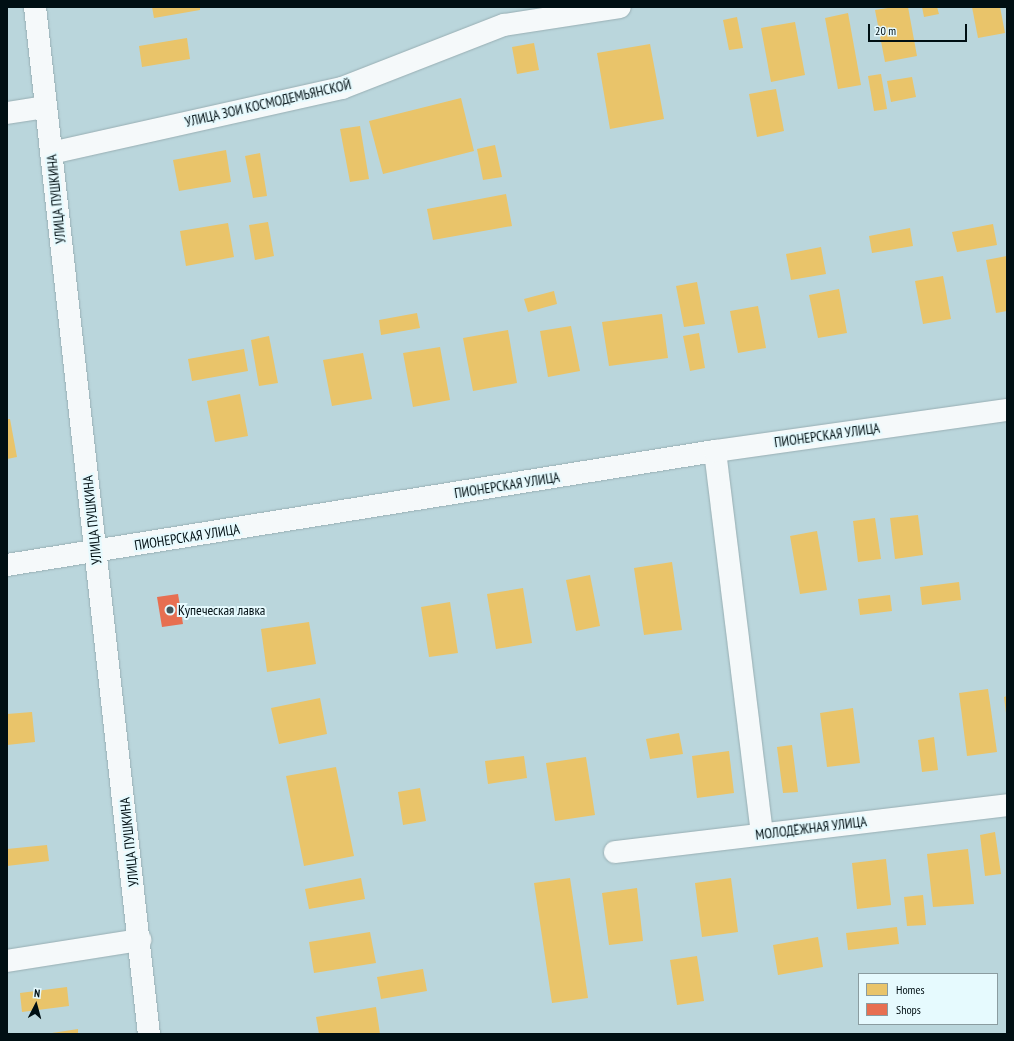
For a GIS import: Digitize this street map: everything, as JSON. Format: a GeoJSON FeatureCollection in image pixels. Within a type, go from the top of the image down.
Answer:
{"type":"FeatureCollection","features":[{"type":"Feature","properties":{"kind":"street","name":"УЛИЦА ПУШКИНА"},"geometry":{"type":"LineString","coordinates":[[35,7],[45,107],[140,940],[149,1034]]}},
{"type":"Feature","properties":{"kind":"street","name":"УЛИЦА ЗОИ КОСМОДЕМЬЯНСКОЙ"},"geometry":{"type":"LineString","coordinates":[[51,153],[342,88],[504,25],[620,7]]}},
{"type":"Feature","properties":{"kind":"street"},"geometry":{"type":"LineString","coordinates":[[7,113],[45,107]]}},
{"type":"Feature","properties":{"kind":"street","name":"ПИОНЕРСКАЯ УЛИЦА"},"geometry":{"type":"LineString","coordinates":[[7,565],[715,451],[1007,410]]}},
{"type":"Feature","properties":{"kind":"street"},"geometry":{"type":"LineString","coordinates":[[715,451],[762,833]]}},
{"type":"Feature","properties":{"kind":"street","name":"МОЛОДЁЖНАЯ УЛИЦА"},"geometry":{"type":"LineString","coordinates":[[614,852],[762,833],[1007,805]]}},
{"type":"Feature","properties":{"kind":"street"},"geometry":{"type":"LineString","coordinates":[[7,961],[140,940]]}},
{"type":"Feature","properties":{"kind":"building: Homes"},"geometry":{"type":"Polygon","coordinates":[[[152,7],[200,7],[200,10],[154,18],[152,7]]]}},
{"type":"Feature","properties":{"kind":"building: Homes"},"geometry":{"type":"Polygon","coordinates":[[[894,7],[908,7],[917,56],[885,62],[875,10],[894,7]]]}},
{"type":"Feature","properties":{"kind":"building: Homes"},"geometry":{"type":"Polygon","coordinates":[[[922,7],[937,7],[939,14],[924,17],[922,7]]]}},
{"type":"Feature","properties":{"kind":"building: Homes"},"geometry":{"type":"Polygon","coordinates":[[[972,7],[1000,7],[1005,33],[978,38],[972,7]]]}},
{"type":"Feature","properties":{"kind":"building: Homes"},"geometry":{"type":"Polygon","coordinates":[[[848,13],[861,85],[838,89],[825,18],[848,13]]]}},
{"type":"Feature","properties":{"kind":"building: Homes"},"geometry":{"type":"Polygon","coordinates":[[[737,17],[743,48],[729,50],[723,20],[737,17]]]}},
{"type":"Feature","properties":{"kind":"building: Homes"},"geometry":{"type":"Polygon","coordinates":[[[795,22],[805,75],[771,82],[761,28],[795,22]]]}},
{"type":"Feature","properties":{"kind":"building: Homes"},"geometry":{"type":"Polygon","coordinates":[[[187,38],[190,59],[142,67],[139,46],[187,38]]]}},
{"type":"Feature","properties":{"kind":"building: Homes"},"geometry":{"type":"Polygon","coordinates":[[[534,43],[539,70],[517,74],[512,47],[534,43]]]}},
{"type":"Feature","properties":{"kind":"building: Homes"},"geometry":{"type":"Polygon","coordinates":[[[650,44],[664,119],[610,129],[597,53],[650,44]]]}},
{"type":"Feature","properties":{"kind":"building: Homes"},"geometry":{"type":"Polygon","coordinates":[[[881,74],[887,109],[874,111],[868,76],[881,74]]]}},
{"type":"Feature","properties":{"kind":"building: Homes"},"geometry":{"type":"Polygon","coordinates":[[[912,77],[916,97],[891,102],[887,81],[912,77]]]}},
{"type":"Feature","properties":{"kind":"building: Homes"},"geometry":{"type":"Polygon","coordinates":[[[776,89],[784,131],[757,137],[749,94],[776,89]]]}},
{"type":"Feature","properties":{"kind":"building: Homes"},"geometry":{"type":"Polygon","coordinates":[[[461,98],[474,151],[383,174],[369,121],[461,98]]]}},
{"type":"Feature","properties":{"kind":"building: Homes"},"geometry":{"type":"Polygon","coordinates":[[[360,126],[369,179],[350,182],[340,129],[360,126]]]}},
{"type":"Feature","properties":{"kind":"building: Homes"},"geometry":{"type":"Polygon","coordinates":[[[495,145],[502,177],[483,180],[477,149],[495,145]]]}},
{"type":"Feature","properties":{"kind":"building: Homes"},"geometry":{"type":"Polygon","coordinates":[[[226,150],[231,182],[179,191],[173,160],[226,150]]]}},
{"type":"Feature","properties":{"kind":"building: Homes"},"geometry":{"type":"Polygon","coordinates":[[[260,153],[267,196],[253,198],[245,156],[260,153]]]}},
{"type":"Feature","properties":{"kind":"building: Homes"},"geometry":{"type":"Polygon","coordinates":[[[506,194],[512,226],[433,240],[427,209],[506,194]]]}},
{"type":"Feature","properties":{"kind":"building: Homes"},"geometry":{"type":"Polygon","coordinates":[[[268,222],[274,256],[255,260],[249,225],[268,222]]]}},
{"type":"Feature","properties":{"kind":"building: Homes"},"geometry":{"type":"Polygon","coordinates":[[[228,223],[234,257],[186,266],[180,231],[228,223]]]}},
{"type":"Feature","properties":{"kind":"building: Homes"},"geometry":{"type":"Polygon","coordinates":[[[993,224],[997,245],[957,252],[952,232],[993,224]]]}},
{"type":"Feature","properties":{"kind":"building: Homes"},"geometry":{"type":"Polygon","coordinates":[[[910,228],[913,246],[872,253],[869,236],[910,228]]]}},
{"type":"Feature","properties":{"kind":"building: Homes"},"geometry":{"type":"Polygon","coordinates":[[[821,247],[826,274],[791,280],[786,254],[821,247]]]}},
{"type":"Feature","properties":{"kind":"building: Homes"},"geometry":{"type":"Polygon","coordinates":[[[1007,256],[1007,311],[996,313],[986,260],[1007,256]]]}},
{"type":"Feature","properties":{"kind":"building: Homes"},"geometry":{"type":"Polygon","coordinates":[[[943,276],[951,319],[923,324],[915,281],[943,276]]]}},
{"type":"Feature","properties":{"kind":"building: Homes"},"geometry":{"type":"Polygon","coordinates":[[[697,282],[705,324],[684,327],[676,286],[697,282]]]}},
{"type":"Feature","properties":{"kind":"building: Homes"},"geometry":{"type":"Polygon","coordinates":[[[839,289],[847,333],[818,338],[809,295],[839,289]]]}},
{"type":"Feature","properties":{"kind":"building: Homes"},"geometry":{"type":"Polygon","coordinates":[[[554,291],[557,304],[528,312],[524,299],[554,291]]]}},
{"type":"Feature","properties":{"kind":"building: Homes"},"geometry":{"type":"Polygon","coordinates":[[[758,306],[766,348],[738,353],[730,311],[758,306]]]}},
{"type":"Feature","properties":{"kind":"building: Homes"},"geometry":{"type":"Polygon","coordinates":[[[417,313],[420,328],[381,335],[379,320],[417,313]]]}},
{"type":"Feature","properties":{"kind":"building: Homes"},"geometry":{"type":"Polygon","coordinates":[[[662,314],[668,358],[609,366],[602,322],[662,314]]]}},
{"type":"Feature","properties":{"kind":"building: Homes"},"geometry":{"type":"Polygon","coordinates":[[[571,326],[580,371],[548,377],[540,331],[571,326]]]}},
{"type":"Feature","properties":{"kind":"building: Homes"},"geometry":{"type":"Polygon","coordinates":[[[508,330],[517,383],[473,391],[463,338],[508,330]]]}},
{"type":"Feature","properties":{"kind":"building: Homes"},"geometry":{"type":"Polygon","coordinates":[[[699,333],[705,368],[690,371],[683,336],[699,333]]]}},
{"type":"Feature","properties":{"kind":"building: Homes"},"geometry":{"type":"Polygon","coordinates":[[[269,336],[278,383],[259,386],[251,340],[269,336]]]}},
{"type":"Feature","properties":{"kind":"building: Homes"},"geometry":{"type":"Polygon","coordinates":[[[440,347],[450,400],[413,407],[403,353],[440,347]]]}},
{"type":"Feature","properties":{"kind":"building: Homes"},"geometry":{"type":"Polygon","coordinates":[[[244,349],[248,371],[192,381],[188,359],[244,349]]]}},
{"type":"Feature","properties":{"kind":"building: Homes"},"geometry":{"type":"Polygon","coordinates":[[[363,353],[372,399],[332,406],[323,360],[363,353]]]}},
{"type":"Feature","properties":{"kind":"building: Homes"},"geometry":{"type":"Polygon","coordinates":[[[240,394],[248,436],[215,442],[207,401],[240,394]]]}},
{"type":"Feature","properties":{"kind":"building: Homes"},"geometry":{"type":"Polygon","coordinates":[[[7,419],[10,419],[17,457],[7,459],[7,419]]]}},
{"type":"Feature","properties":{"kind":"building: Homes"},"geometry":{"type":"Polygon","coordinates":[[[918,515],[923,555],[895,559],[890,518],[918,515]]]}},
{"type":"Feature","properties":{"kind":"building: Homes"},"geometry":{"type":"Polygon","coordinates":[[[875,518],[881,559],[858,562],[853,521],[875,518]]]}},
{"type":"Feature","properties":{"kind":"building: Homes"},"geometry":{"type":"Polygon","coordinates":[[[817,531],[827,590],[800,594],[790,536],[817,531]]]}},
{"type":"Feature","properties":{"kind":"building: Homes"},"geometry":{"type":"Polygon","coordinates":[[[672,562],[682,630],[644,635],[634,568],[672,562]]]}},
{"type":"Feature","properties":{"kind":"building: Homes"},"geometry":{"type":"Polygon","coordinates":[[[590,575],[600,626],[576,631],[566,580],[590,575]]]}},
{"type":"Feature","properties":{"kind":"building: Homes"},"geometry":{"type":"Polygon","coordinates":[[[959,582],[961,600],[922,605],[920,587],[959,582]]]}},
{"type":"Feature","properties":{"kind":"building: Homes"},"geometry":{"type":"Polygon","coordinates":[[[523,588],[532,643],[496,649],[487,594],[523,588]]]}},
{"type":"Feature","properties":{"kind":"building: Homes"},"geometry":{"type":"Polygon","coordinates":[[[890,595],[892,611],[860,615],[858,599],[890,595]]]}},
{"type":"Feature","properties":{"kind":"building: Homes"},"geometry":{"type":"Polygon","coordinates":[[[450,602],[458,653],[429,657],[421,607],[450,602]]]}},
{"type":"Feature","properties":{"kind":"building: Homes"},"geometry":{"type":"Polygon","coordinates":[[[309,622],[316,664],[267,672],[261,629],[309,622]]]}},
{"type":"Feature","properties":{"kind":"building: Homes"},"geometry":{"type":"Polygon","coordinates":[[[988,689],[997,752],[967,756],[959,693],[988,689]]]}},
{"type":"Feature","properties":{"kind":"building: Homes"},"geometry":{"type":"Polygon","coordinates":[[[1007,696],[1007,713],[1006,713],[1004,697],[1007,696]]]}},
{"type":"Feature","properties":{"kind":"building: Homes"},"geometry":{"type":"Polygon","coordinates":[[[320,698],[327,734],[279,744],[271,708],[320,698]]]}},
{"type":"Feature","properties":{"kind":"building: Homes"},"geometry":{"type":"Polygon","coordinates":[[[853,708],[860,763],[827,767],[820,713],[853,708]]]}},
{"type":"Feature","properties":{"kind":"building: Homes"},"geometry":{"type":"Polygon","coordinates":[[[32,712],[35,742],[7,745],[7,714],[32,712]]]}},
{"type":"Feature","properties":{"kind":"building: Homes"},"geometry":{"type":"Polygon","coordinates":[[[679,733],[683,754],[650,759],[646,739],[679,733]]]}},
{"type":"Feature","properties":{"kind":"building: Homes"},"geometry":{"type":"Polygon","coordinates":[[[934,737],[938,770],[922,772],[918,740],[934,737]]]}},
{"type":"Feature","properties":{"kind":"building: Homes"},"geometry":{"type":"Polygon","coordinates":[[[792,745],[798,792],[783,793],[777,747],[792,745]]]}},
{"type":"Feature","properties":{"kind":"building: Homes"},"geometry":{"type":"Polygon","coordinates":[[[729,751],[734,793],[697,798],[692,756],[729,751]]]}},
{"type":"Feature","properties":{"kind":"building: Homes"},"geometry":{"type":"Polygon","coordinates":[[[524,756],[527,778],[488,784],[485,761],[524,756]]]}},
{"type":"Feature","properties":{"kind":"building: Homes"},"geometry":{"type":"Polygon","coordinates":[[[586,757],[595,815],[555,821],[546,763],[586,757]]]}},
{"type":"Feature","properties":{"kind":"building: Homes"},"geometry":{"type":"Polygon","coordinates":[[[336,767],[354,856],[304,866],[286,776],[336,767]]]}},
{"type":"Feature","properties":{"kind":"building: Homes"},"geometry":{"type":"Polygon","coordinates":[[[420,788],[426,821],[403,825],[398,792],[420,788]]]}},
{"type":"Feature","properties":{"kind":"building: Homes"},"geometry":{"type":"Polygon","coordinates":[[[995,832],[1001,874],[985,876],[980,835],[995,832]]]}},
{"type":"Feature","properties":{"kind":"building: Homes"},"geometry":{"type":"Polygon","coordinates":[[[47,845],[49,861],[7,866],[7,849],[47,845]]]}},
{"type":"Feature","properties":{"kind":"building: Homes"},"geometry":{"type":"Polygon","coordinates":[[[968,849],[974,904],[933,907],[927,854],[968,849]]]}},
{"type":"Feature","properties":{"kind":"building: Homes"},"geometry":{"type":"Polygon","coordinates":[[[886,859],[891,905],[857,909],[852,863],[886,859]]]}},
{"type":"Feature","properties":{"kind":"building: Homes"},"geometry":{"type":"Polygon","coordinates":[[[361,878],[365,899],[309,909],[305,889],[361,878]]]}},
{"type":"Feature","properties":{"kind":"building: Homes"},"geometry":{"type":"Polygon","coordinates":[[[570,878],[588,998],[552,1003],[534,883],[570,878]]]}},
{"type":"Feature","properties":{"kind":"building: Homes"},"geometry":{"type":"Polygon","coordinates":[[[731,878],[738,932],[702,937],[695,883],[731,878]]]}},
{"type":"Feature","properties":{"kind":"building: Homes"},"geometry":{"type":"Polygon","coordinates":[[[637,888],[643,941],[609,945],[602,893],[637,888]]]}},
{"type":"Feature","properties":{"kind":"building: Homes"},"geometry":{"type":"Polygon","coordinates":[[[923,895],[926,925],[907,926],[904,897],[923,895]]]}},
{"type":"Feature","properties":{"kind":"building: Homes"},"geometry":{"type":"Polygon","coordinates":[[[897,927],[899,944],[848,950],[846,933],[897,927]]]}},
{"type":"Feature","properties":{"kind":"building: Homes"},"geometry":{"type":"Polygon","coordinates":[[[370,932],[376,963],[314,973],[309,942],[370,932]]]}},
{"type":"Feature","properties":{"kind":"building: Homes"},"geometry":{"type":"Polygon","coordinates":[[[818,937],[823,967],[778,975],[773,945],[818,937]]]}},
{"type":"Feature","properties":{"kind":"building: Homes"},"geometry":{"type":"Polygon","coordinates":[[[697,956],[704,1001],[677,1005],[670,960],[697,956]]]}},
{"type":"Feature","properties":{"kind":"building: Homes"},"geometry":{"type":"Polygon","coordinates":[[[423,969],[427,991],[381,999],[377,977],[423,969]]]}},
{"type":"Feature","properties":{"kind":"building: Homes"},"geometry":{"type":"Polygon","coordinates":[[[67,987],[69,1006],[22,1012],[20,993],[67,987]]]}},
{"type":"Feature","properties":{"kind":"building: Homes"},"geometry":{"type":"Polygon","coordinates":[[[376,1007],[380,1034],[319,1034],[316,1017],[376,1007]]]}},
{"type":"Feature","properties":{"kind":"building: Homes"},"geometry":{"type":"Polygon","coordinates":[[[78,1029],[78,1034],[52,1034],[52,1033],[78,1029]]]}},
{"type":"Feature","properties":{"kind":"building: Shops","name":"Купеческая лавка"},"geometry":{"type":"Polygon","coordinates":[[[178,594],[183,624],[162,627],[157,597],[178,594]]]}},
{"type":"Feature","properties":{"kind":"place","name":"Купеческая лавка"},"geometry":{"type":"Point","coordinates":[170,610]}}]}
